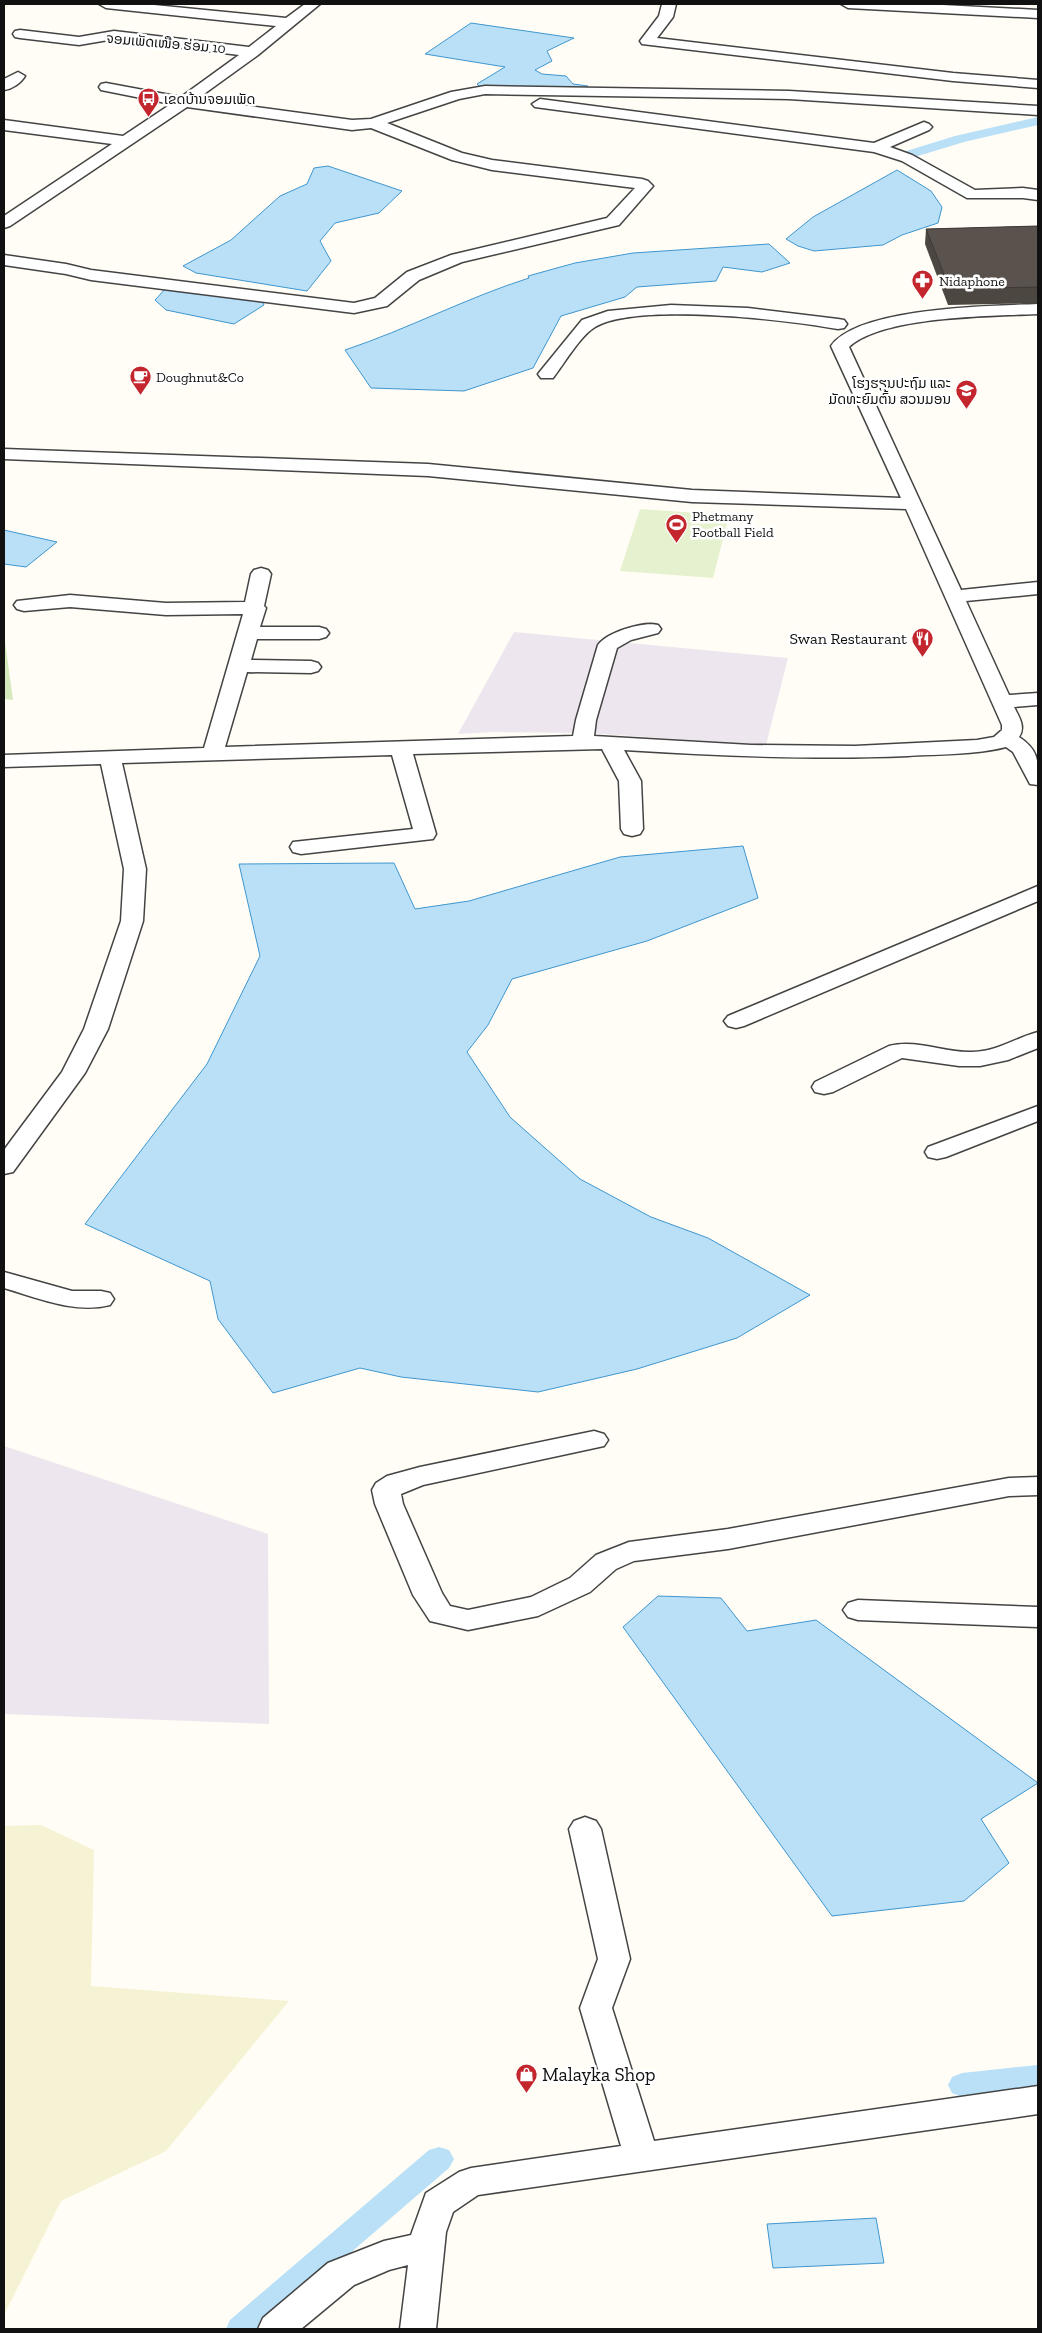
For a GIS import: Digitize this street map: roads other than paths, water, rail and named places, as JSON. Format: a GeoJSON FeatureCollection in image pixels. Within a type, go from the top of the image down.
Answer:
{"type":"FeatureCollection","features":[{"type":"Feature","properties":{"kind":"street"},"geometry":{"type":"LineString","coordinates":[[106,4],[288,23]]}},
{"type":"Feature","properties":{"kind":"street"},"geometry":{"type":"LineString","coordinates":[[4,223],[184,102],[253,52],[313,4]]}},
{"type":"Feature","properties":{"kind":"street"},"geometry":{"type":"LineString","coordinates":[[670,4],[666,16],[646,41],[953,77],[1038,84]]}},
{"type":"Feature","properties":{"kind":"street"},"geometry":{"type":"LineString","coordinates":[[848,4],[1038,14]]}},
{"type":"Feature","properties":{"kind":"street","name":"ຈອມເພັດເໜືອ ຮ່ອມ 10"},"geometry":{"type":"LineString","coordinates":[[20,34],[79,41],[114,35],[253,52]]}},
{"type":"Feature","properties":{"kind":"street"},"geometry":{"type":"LineString","coordinates":[[4,74],[18,76],[4,86]]}},
{"type":"Feature","properties":{"kind":"street"},"geometry":{"type":"LineString","coordinates":[[106,87],[184,102],[352,125],[373,123],[466,92],[535,91],[789,95],[1038,111]]}},
{"type":"Feature","properties":{"kind":"street"},"geometry":{"type":"LineString","coordinates":[[466,92],[643,118],[876,148],[907,158],[962,191],[973,195],[1023,193],[1038,195]]}},
{"type":"Feature","properties":{"kind":"street"},"geometry":{"type":"LineString","coordinates":[[4,260],[66,268],[91,275],[354,308],[381,302],[413,276],[457,258],[613,222],[645,186],[642,184],[492,165],[457,157],[373,123]]}},
{"type":"Feature","properties":{"kind":"street"},"geometry":{"type":"LineString","coordinates":[[4,125],[128,141]]}},
{"type":"Feature","properties":{"kind":"street"},"geometry":{"type":"LineString","coordinates":[[876,148],[924,127]]}},
{"type":"Feature","properties":{"kind":"street"},"geometry":{"type":"LineString","coordinates":[[547,374],[588,325],[610,315],[645,311],[709,312],[807,319],[843,330],[945,314],[1038,309]]}},
{"type":"Feature","properties":{"kind":"street"},"geometry":{"type":"LineString","coordinates":[[4,761],[583,742],[751,751],[855,752],[977,746],[992,744],[1007,738],[1012,732],[1012,725],[840,346],[843,330]]}},
{"type":"Feature","properties":{"kind":"street"},"geometry":{"type":"LineString","coordinates":[[4,454],[419,469],[692,496],[913,504]]}},
{"type":"Feature","properties":{"kind":"street"},"geometry":{"type":"LineString","coordinates":[[213,754],[256,608],[261,574]]}},
{"type":"Feature","properties":{"kind":"street"},"geometry":{"type":"LineString","coordinates":[[955,596],[1038,588]]}},
{"type":"Feature","properties":{"kind":"street"},"geometry":{"type":"LineString","coordinates":[[24,605],[70,601],[166,609],[256,608]]}},
{"type":"Feature","properties":{"kind":"street"},"geometry":{"type":"LineString","coordinates":[[583,742],[586,720],[608,645],[624,636],[651,628]]}},
{"type":"Feature","properties":{"kind":"street"},"geometry":{"type":"LineString","coordinates":[[249,633],[319,633]]}},
{"type":"Feature","properties":{"kind":"street"},"geometry":{"type":"LineString","coordinates":[[240,666],[311,667]]}},
{"type":"Feature","properties":{"kind":"street"},"geometry":{"type":"LineString","coordinates":[[1002,702],[1038,699]]}},
{"type":"Feature","properties":{"kind":"street"},"geometry":{"type":"LineString","coordinates":[[1007,738],[1022,748],[1038,779]]}},
{"type":"Feature","properties":{"kind":"street"},"geometry":{"type":"LineString","coordinates":[[609,743],[630,781],[632,829]]}},
{"type":"Feature","properties":{"kind":"street"},"geometry":{"type":"LineString","coordinates":[[302,847],[425,834],[401,749]]}},
{"type":"Feature","properties":{"kind":"street"},"geometry":{"type":"LineString","coordinates":[[4,1167],[73,1073],[87,1047],[96,1029],[132,921],[136,869],[110,757]]}},
{"type":"Feature","properties":{"kind":"street"},"geometry":{"type":"LineString","coordinates":[[736,1021],[1038,893]]}},
{"type":"Feature","properties":{"kind":"street"},"geometry":{"type":"LineString","coordinates":[[824,1087],[897,1052],[910,1050],[960,1059],[986,1059],[1000,1056],[1038,1039]]}},
{"type":"Feature","properties":{"kind":"street"},"geometry":{"type":"LineString","coordinates":[[937,1152],[1038,1113]]}},
{"type":"Feature","properties":{"kind":"street"},"geometry":{"type":"LineString","coordinates":[[4,1280],[71,1299],[101,1299]]}},
{"type":"Feature","properties":{"kind":"street"},"geometry":{"type":"LineString","coordinates":[[594,1440],[420,1476],[397,1483],[386,1490],[389,1504],[428,1595],[440,1614],[468,1620],[538,1606],[580,1586],[606,1562],[629,1552],[728,1539],[1008,1487],[1038,1486]]}},
{"type":"Feature","properties":{"kind":"street"},"geometry":{"type":"LineString","coordinates":[[858,1610],[1038,1617]]}},
{"type":"Feature","properties":{"kind":"street"},"geometry":{"type":"LineString","coordinates":[[585,1829],[614,1959],[596,2008],[642,2158]]}},
{"type":"Feature","properties":{"kind":"street"},"geometry":{"type":"LineString","coordinates":[[418,2329],[426,2246],[438,2203],[471,2182],[1038,2100]]}},
{"type":"Feature","properties":{"kind":"street"},"geometry":{"type":"LineString","coordinates":[[276,2329],[341,2274],[384,2256],[426,2246]]}},
{"type":"Feature","properties":{"kind":"water"},"geometry":{"type":"Polygon","coordinates":[[[471,23],[574,38],[547,51],[552,61],[535,70],[542,74],[566,76],[573,84],[588,86],[583,92],[480,87],[477,84],[505,67],[425,54],[471,23]]]}},
{"type":"Feature","properties":{"kind":"water"},"geometry":{"type":"Polygon","coordinates":[[[328,166],[402,191],[379,213],[335,223],[320,241],[331,261],[307,291],[196,273],[183,266],[231,240],[280,196],[307,184],[314,168],[328,166]]]}},
{"type":"Feature","properties":{"kind":"water"},"geometry":{"type":"Polygon","coordinates":[[[897,170],[931,191],[942,207],[938,223],[902,235],[883,245],[814,251],[798,246],[786,239],[813,217],[897,170]]]}},
{"type":"Feature","properties":{"kind":"water"},"geometry":{"type":"Polygon","coordinates":[[[769,244],[790,263],[762,272],[723,267],[716,281],[637,287],[625,297],[561,316],[533,368],[464,391],[371,388],[345,350],[529,278],[528,276],[575,263],[633,253],[769,244]]]}},
{"type":"Feature","properties":{"kind":"water"},"geometry":{"type":"Polygon","coordinates":[[[166,288],[261,299],[264,305],[234,324],[166,310],[155,300],[166,288]]]}},
{"type":"Feature","properties":{"kind":"water"},"geometry":{"type":"Polygon","coordinates":[[[4,530],[57,542],[26,567],[4,564],[4,530]]]}},
{"type":"Feature","properties":{"kind":"water"},"geometry":{"type":"Polygon","coordinates":[[[743,846],[758,898],[647,941],[512,979],[488,1025],[467,1052],[510,1117],[580,1179],[651,1217],[708,1238],[810,1295],[737,1338],[637,1369],[538,1392],[401,1377],[360,1368],[273,1393],[218,1319],[210,1281],[85,1224],[207,1064],[260,956],[239,864],[394,863],[415,909],[469,901],[620,857],[743,846]]]}},
{"type":"Feature","properties":{"kind":"water"},"geometry":{"type":"Polygon","coordinates":[[[658,1596],[721,1598],[747,1631],[816,1620],[1038,1783],[981,1819],[1009,1863],[964,1901],[832,1916],[623,1627],[658,1596]]]}},
{"type":"Feature","properties":{"kind":"water"},"geometry":{"type":"Polygon","coordinates":[[[876,2218],[884,2263],[773,2268],[767,2224],[876,2218]]]}},
{"type":"Feature","properties":{"kind":"waterway"},"geometry":{"type":"LineString","coordinates":[[908,155],[960,139],[1038,121]]}},
{"type":"Feature","properties":{"kind":"waterway"},"geometry":{"type":"LineString","coordinates":[[962,2085],[1038,2076]]}},
{"type":"Feature","properties":{"kind":"waterway"},"geometry":{"type":"LineString","coordinates":[[241,2329],[439,2159]]}},
{"type":"Feature","properties":{"kind":"place","name":"ເຂດບ້ານຈອມເພັດ"},"geometry":{"type":"Point","coordinates":[148,118]}},
{"type":"Feature","properties":{"kind":"place","name":"Nidaphone"},"geometry":{"type":"Point","coordinates":[923,300]}},
{"type":"Feature","properties":{"kind":"place","name":"Doughnut&Co"},"geometry":{"type":"Point","coordinates":[140,396]}},
{"type":"Feature","properties":{"kind":"place","name":"ໂຮງຮຽນປະຖົມ ແລະ ມັດທະຍົມຕົ້ນ ສວນມອນ"},"geometry":{"type":"Point","coordinates":[967,410]}},
{"type":"Feature","properties":{"kind":"place","name":"Phetmany Football Field"},"geometry":{"type":"Point","coordinates":[676,543]}},
{"type":"Feature","properties":{"kind":"place","name":"Swan Restaurant"},"geometry":{"type":"Point","coordinates":[923,657]}},
{"type":"Feature","properties":{"kind":"place","name":"Malayka Shop"},"geometry":{"type":"Point","coordinates":[526,2093]}}]}
